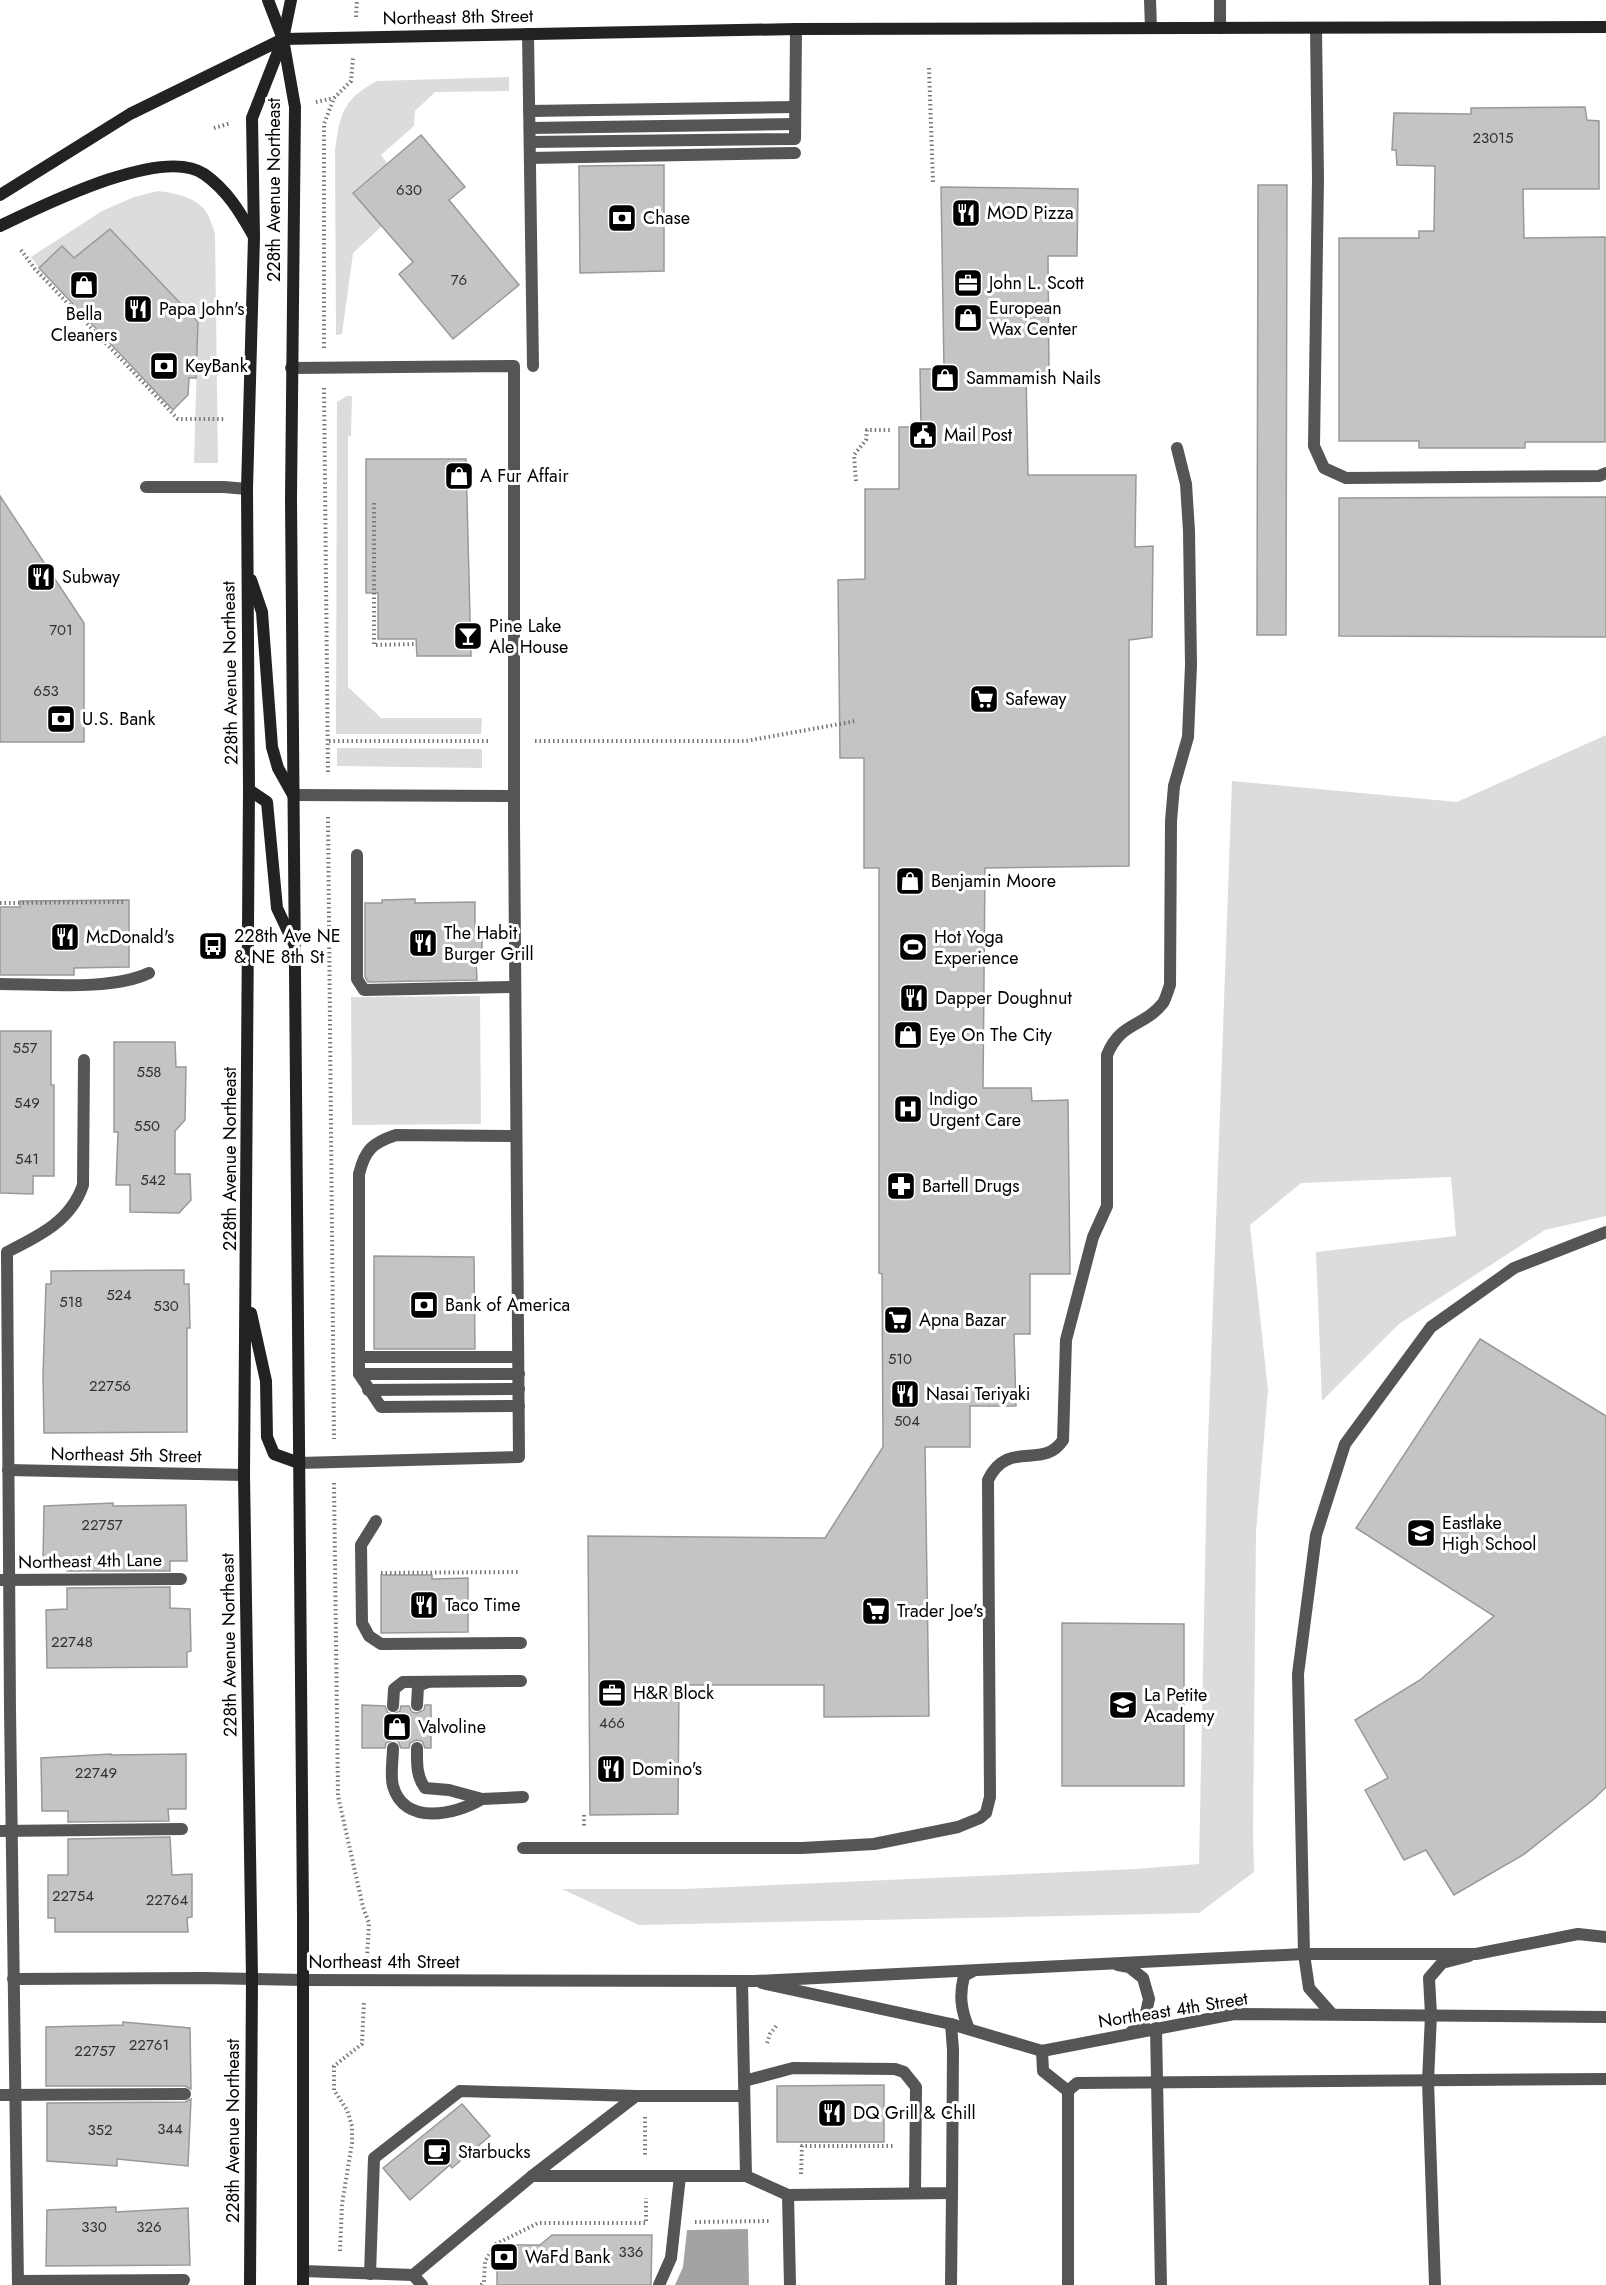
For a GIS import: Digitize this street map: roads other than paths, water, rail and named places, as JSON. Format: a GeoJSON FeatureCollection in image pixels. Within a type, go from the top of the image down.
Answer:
{"type":"FeatureCollection","features":[{"type":"Feature","properties":{"kind":"main road","name":"228th Avenue Northeast"},"geometry":{"type":"LineString","coordinates":[[268,0],[284,39],[295,107],[291,368],[304,1980],[303,2285]]}},
{"type":"Feature","properties":{"kind":"main road","name":"228th Avenue Northeast"},"geometry":{"type":"LineString","coordinates":[[250,2285],[252,1978],[244,1475],[249,790],[247,489],[254,237],[252,118],[284,39],[291,0]]}},
{"type":"Feature","properties":{"kind":"main road","name":"Northeast 8th Street"},"geometry":{"type":"LineString","coordinates":[[284,39],[796,29],[1606,27]]}},
{"type":"Feature","properties":{"kind":"main road"},"geometry":{"type":"LineString","coordinates":[[0,195],[129,114],[284,39]]}},
{"type":"Feature","properties":{"kind":"main road"},"geometry":{"type":"LineString","coordinates":[[0,226],[66,195],[114,178],[163,167],[183,166],[203,173],[233,201],[254,237]]}},
{"type":"Feature","properties":{"kind":"main road"},"geometry":{"type":"LineString","coordinates":[[247,567],[262,612],[272,747],[278,768],[293,795]]}},
{"type":"Feature","properties":{"kind":"main road"},"geometry":{"type":"LineString","coordinates":[[249,790],[267,802],[277,908],[295,945]]}},
{"type":"Feature","properties":{"kind":"main road"},"geometry":{"type":"LineString","coordinates":[[247,1298],[266,1381],[267,1437],[274,1454],[299,1463]]}},
{"type":"Feature","properties":{"kind":"street"},"geometry":{"type":"LineString","coordinates":[[1150,0],[1151,28]]}},
{"type":"Feature","properties":{"kind":"street"},"geometry":{"type":"LineString","coordinates":[[1220,0],[1220,28]]}},
{"type":"Feature","properties":{"kind":"street"},"geometry":{"type":"LineString","coordinates":[[1316,28],[1314,446],[1324,468],[1346,478],[1599,476],[1606,473]]}},
{"type":"Feature","properties":{"kind":"street"},"geometry":{"type":"LineString","coordinates":[[530,142],[795,138],[796,29]]}},
{"type":"Feature","properties":{"kind":"street"},"geometry":{"type":"LineString","coordinates":[[528,34],[533,366]]}},
{"type":"Feature","properties":{"kind":"street"},"geometry":{"type":"LineString","coordinates":[[529,111],[795,107]]}},
{"type":"Feature","properties":{"kind":"street"},"geometry":{"type":"LineString","coordinates":[[530,128],[795,124]]}},
{"type":"Feature","properties":{"kind":"street"},"geometry":{"type":"LineString","coordinates":[[530,158],[795,153]]}},
{"type":"Feature","properties":{"kind":"street"},"geometry":{"type":"LineString","coordinates":[[291,368],[514,366],[514,796],[519,1457],[299,1463]]}},
{"type":"Feature","properties":{"kind":"street"},"geometry":{"type":"LineString","coordinates":[[523,1848],[802,1848],[874,1845],[958,1827],[981,1818],[986,1813],[990,1797],[988,1480],[992,1470],[1003,1460],[1014,1456],[1057,1450],[1063,1440],[1066,1340],[1093,1237],[1107,1206],[1107,1055],[1113,1040],[1124,1030],[1152,1013],[1164,1001],[1170,985],[1171,821],[1174,786],[1188,737],[1191,665],[1189,519],[1185,477],[1177,448]]}},
{"type":"Feature","properties":{"kind":"street"},"geometry":{"type":"LineString","coordinates":[[146,487],[247,489]]}},
{"type":"Feature","properties":{"kind":"street"},"geometry":{"type":"LineString","coordinates":[[293,795],[514,796]]}},
{"type":"Feature","properties":{"kind":"street"},"geometry":{"type":"LineString","coordinates":[[357,855],[357,979],[364,990],[515,987]]}},
{"type":"Feature","properties":{"kind":"street"},"geometry":{"type":"LineString","coordinates":[[0,984],[117,984],[149,973]]}},
{"type":"Feature","properties":{"kind":"street"},"geometry":{"type":"LineString","coordinates":[[84,1060],[82,1185],[78,1199],[70,1212],[39,1236],[4,1249],[4,1364],[8,1470],[4,1580],[6,1831],[13,1979],[18,2283],[184,2280]]}},
{"type":"Feature","properties":{"kind":"street"},"geometry":{"type":"LineString","coordinates":[[516,1136],[396,1135],[379,1141],[364,1155],[359,1174],[359,1374],[381,1407],[519,1406]]}},
{"type":"Feature","properties":{"kind":"street"},"geometry":{"type":"LineString","coordinates":[[1332,2014],[1309,1988],[1304,1954],[1299,1674],[1316,1534],[1345,1444],[1431,1327],[1514,1268],[1606,1232]]}},
{"type":"Feature","properties":{"kind":"street"},"geometry":{"type":"LineString","coordinates":[[359,1357],[518,1357]]}},
{"type":"Feature","properties":{"kind":"street"},"geometry":{"type":"LineString","coordinates":[[359,1374],[519,1374]]}},
{"type":"Feature","properties":{"kind":"street"},"geometry":{"type":"LineString","coordinates":[[368,1390],[519,1389]]}},
{"type":"Feature","properties":{"kind":"street","name":"Northeast 5th Street"},"geometry":{"type":"LineString","coordinates":[[8,1470],[244,1475]]}},
{"type":"Feature","properties":{"kind":"street"},"geometry":{"type":"LineString","coordinates":[[376,1521],[361,1545],[362,1623],[369,1636],[381,1644],[521,1643]]}},
{"type":"Feature","properties":{"kind":"street","name":"Northeast 4th Lane"},"geometry":{"type":"LineString","coordinates":[[4,1580],[181,1579]]}},
{"type":"Feature","properties":{"kind":"street"},"geometry":{"type":"LineString","coordinates":[[393,1706],[393,1692],[400,1683],[521,1681]]}},
{"type":"Feature","properties":{"kind":"street"},"geometry":{"type":"LineString","coordinates":[[417,1705],[418,1686],[429,1682]]}},
{"type":"Feature","properties":{"kind":"street"},"geometry":{"type":"LineString","coordinates":[[393,1748],[392,1784],[398,1798],[409,1808],[421,1812],[442,1813],[459,1810],[482,1799]]}},
{"type":"Feature","properties":{"kind":"street"},"geometry":{"type":"LineString","coordinates":[[417,1748],[418,1771],[425,1788],[449,1790],[482,1799],[523,1797]]}},
{"type":"Feature","properties":{"kind":"street"},"geometry":{"type":"LineString","coordinates":[[6,1831],[182,1829]]}},
{"type":"Feature","properties":{"kind":"street","name":"Northeast 4th Street"},"geometry":{"type":"LineString","coordinates":[[13,1979],[252,1978],[755,1982],[1304,1954],[1476,1954],[1578,1934],[1606,1937]]}},
{"type":"Feature","properties":{"kind":"street"},"geometry":{"type":"LineString","coordinates":[[1435,2285],[1428,2081],[1431,2015],[1429,1978],[1442,1963],[1476,1954]]}},
{"type":"Feature","properties":{"kind":"street"},"geometry":{"type":"LineString","coordinates":[[1109,1964],[1130,1966],[1143,1978],[1149,2000],[1144,2022],[1128,2034]]}},
{"type":"Feature","properties":{"kind":"street"},"geometry":{"type":"LineString","coordinates":[[969,2029],[962,2012],[960,1992],[964,1976],[973,1971]]}},
{"type":"Feature","properties":{"kind":"street"},"geometry":{"type":"LineString","coordinates":[[742,1982],[746,2176]]}},
{"type":"Feature","properties":{"kind":"street","name":"Northeast 4th Street"},"geometry":{"type":"LineString","coordinates":[[755,1982],[951,2024],[1041,2051],[1234,2014],[1606,2017]]}},
{"type":"Feature","properties":{"kind":"street"},"geometry":{"type":"LineString","coordinates":[[951,2024],[953,2050],[951,2285]]}},
{"type":"Feature","properties":{"kind":"street"},"geometry":{"type":"LineString","coordinates":[[1156,2028],[1161,2285]]}},
{"type":"Feature","properties":{"kind":"street"},"geometry":{"type":"LineString","coordinates":[[1041,2051],[1043,2071],[1068,2091]]}},
{"type":"Feature","properties":{"kind":"street"},"geometry":{"type":"LineString","coordinates":[[744,2081],[793,2068],[895,2069],[904,2072],[916,2087],[915,2193]]}},
{"type":"Feature","properties":{"kind":"street"},"geometry":{"type":"LineString","coordinates":[[1068,2285],[1068,2091],[1077,2083],[1606,2079]]}},
{"type":"Feature","properties":{"kind":"street"},"geometry":{"type":"LineString","coordinates":[[370,2274],[374,2158],[460,2091],[640,2096],[744,2096]]}},
{"type":"Feature","properties":{"kind":"street"},"geometry":{"type":"LineString","coordinates":[[0,2095],[185,2094]]}},
{"type":"Feature","properties":{"kind":"street"},"geometry":{"type":"LineString","coordinates":[[303,2271],[413,2275],[532,2176],[640,2096]]}},
{"type":"Feature","properties":{"kind":"street"},"geometry":{"type":"LineString","coordinates":[[532,2176],[746,2176],[788,2195],[952,2193]]}},
{"type":"Feature","properties":{"kind":"street"},"geometry":{"type":"LineString","coordinates":[[656,2282],[671,2259],[680,2176]]}},
{"type":"Feature","properties":{"kind":"street"},"geometry":{"type":"LineString","coordinates":[[788,2195],[790,2285]]}},
{"type":"Feature","properties":{"kind":"street"},"geometry":{"type":"LineString","coordinates":[[413,2275],[422,2285]]}},
{"type":"Feature","properties":{"kind":"place","name":"MOD Pizza"},"geometry":{"type":"Point","coordinates":[966,213]}},
{"type":"Feature","properties":{"kind":"place","name":"Chase"},"geometry":{"type":"Point","coordinates":[622,218]}},
{"type":"Feature","properties":{"kind":"place","name":"John L. Scott"},"geometry":{"type":"Point","coordinates":[968,283]}},
{"type":"Feature","properties":{"kind":"place","name":"Bella Cleaners"},"geometry":{"type":"Point","coordinates":[84,285]}},
{"type":"Feature","properties":{"kind":"place","name":"Papa John's"},"geometry":{"type":"Point","coordinates":[138,309]}},
{"type":"Feature","properties":{"kind":"place","name":"European Wax Center"},"geometry":{"type":"Point","coordinates":[968,318]}},
{"type":"Feature","properties":{"kind":"place","name":"KeyBank"},"geometry":{"type":"Point","coordinates":[164,366]}},
{"type":"Feature","properties":{"kind":"place","name":"Sammamish Nails"},"geometry":{"type":"Point","coordinates":[945,378]}},
{"type":"Feature","properties":{"kind":"place","name":"Mail Post"},"geometry":{"type":"Point","coordinates":[923,435]}},
{"type":"Feature","properties":{"kind":"place","name":"A Fur Affair"},"geometry":{"type":"Point","coordinates":[459,476]}},
{"type":"Feature","properties":{"kind":"place","name":"Subway"},"geometry":{"type":"Point","coordinates":[41,577]}},
{"type":"Feature","properties":{"kind":"place","name":"Pine Lake Ale House"},"geometry":{"type":"Point","coordinates":[468,636]}},
{"type":"Feature","properties":{"kind":"place","name":"Safeway"},"geometry":{"type":"Point","coordinates":[984,699]}},
{"type":"Feature","properties":{"kind":"place","name":"U.S. Bank"},"geometry":{"type":"Point","coordinates":[61,719]}},
{"type":"Feature","properties":{"kind":"place","name":"Benjamin Moore"},"geometry":{"type":"Point","coordinates":[910,881]}},
{"type":"Feature","properties":{"kind":"place","name":"McDonald's"},"geometry":{"type":"Point","coordinates":[65,937]}},
{"type":"Feature","properties":{"kind":"place","name":"The Habit Burger Grill"},"geometry":{"type":"Point","coordinates":[423,943]}},
{"type":"Feature","properties":{"kind":"place","name":"228th Ave NE & NE 8th St"},"geometry":{"type":"Point","coordinates":[213,946]}},
{"type":"Feature","properties":{"kind":"place","name":"Hot Yoga Experience"},"geometry":{"type":"Point","coordinates":[913,947]}},
{"type":"Feature","properties":{"kind":"place","name":"Dapper Doughnut"},"geometry":{"type":"Point","coordinates":[914,998]}},
{"type":"Feature","properties":{"kind":"place","name":"Eye On The City"},"geometry":{"type":"Point","coordinates":[908,1035]}},
{"type":"Feature","properties":{"kind":"place","name":"Indigo Urgent Care"},"geometry":{"type":"Point","coordinates":[908,1109]}},
{"type":"Feature","properties":{"kind":"place","name":"Bartell Drugs"},"geometry":{"type":"Point","coordinates":[901,1186]}},
{"type":"Feature","properties":{"kind":"place","name":"Bank of America"},"geometry":{"type":"Point","coordinates":[424,1305]}},
{"type":"Feature","properties":{"kind":"place","name":"Apna Bazar"},"geometry":{"type":"Point","coordinates":[898,1320]}},
{"type":"Feature","properties":{"kind":"place","name":"Nasai Teriyaki"},"geometry":{"type":"Point","coordinates":[905,1394]}},
{"type":"Feature","properties":{"kind":"place","name":"Eastlake High School"},"geometry":{"type":"Point","coordinates":[1421,1533]}},
{"type":"Feature","properties":{"kind":"place","name":"Taco Time"},"geometry":{"type":"Point","coordinates":[424,1605]}},
{"type":"Feature","properties":{"kind":"place","name":"Trader Joe's"},"geometry":{"type":"Point","coordinates":[876,1611]}},
{"type":"Feature","properties":{"kind":"place","name":"H&R Block"},"geometry":{"type":"Point","coordinates":[612,1693]}},
{"type":"Feature","properties":{"kind":"place","name":"La Petite Academy"},"geometry":{"type":"Point","coordinates":[1123,1705]}},
{"type":"Feature","properties":{"kind":"place","name":"Valvoline"},"geometry":{"type":"Point","coordinates":[397,1727]}},
{"type":"Feature","properties":{"kind":"place","name":"Domino's"},"geometry":{"type":"Point","coordinates":[611,1769]}},
{"type":"Feature","properties":{"kind":"place","name":"DQ Grill & Chill"},"geometry":{"type":"Point","coordinates":[832,2113]}},
{"type":"Feature","properties":{"kind":"place","name":"Starbucks"},"geometry":{"type":"Point","coordinates":[437,2152]}},
{"type":"Feature","properties":{"kind":"place","name":"WaFd Bank"},"geometry":{"type":"Point","coordinates":[504,2257]}}]}
